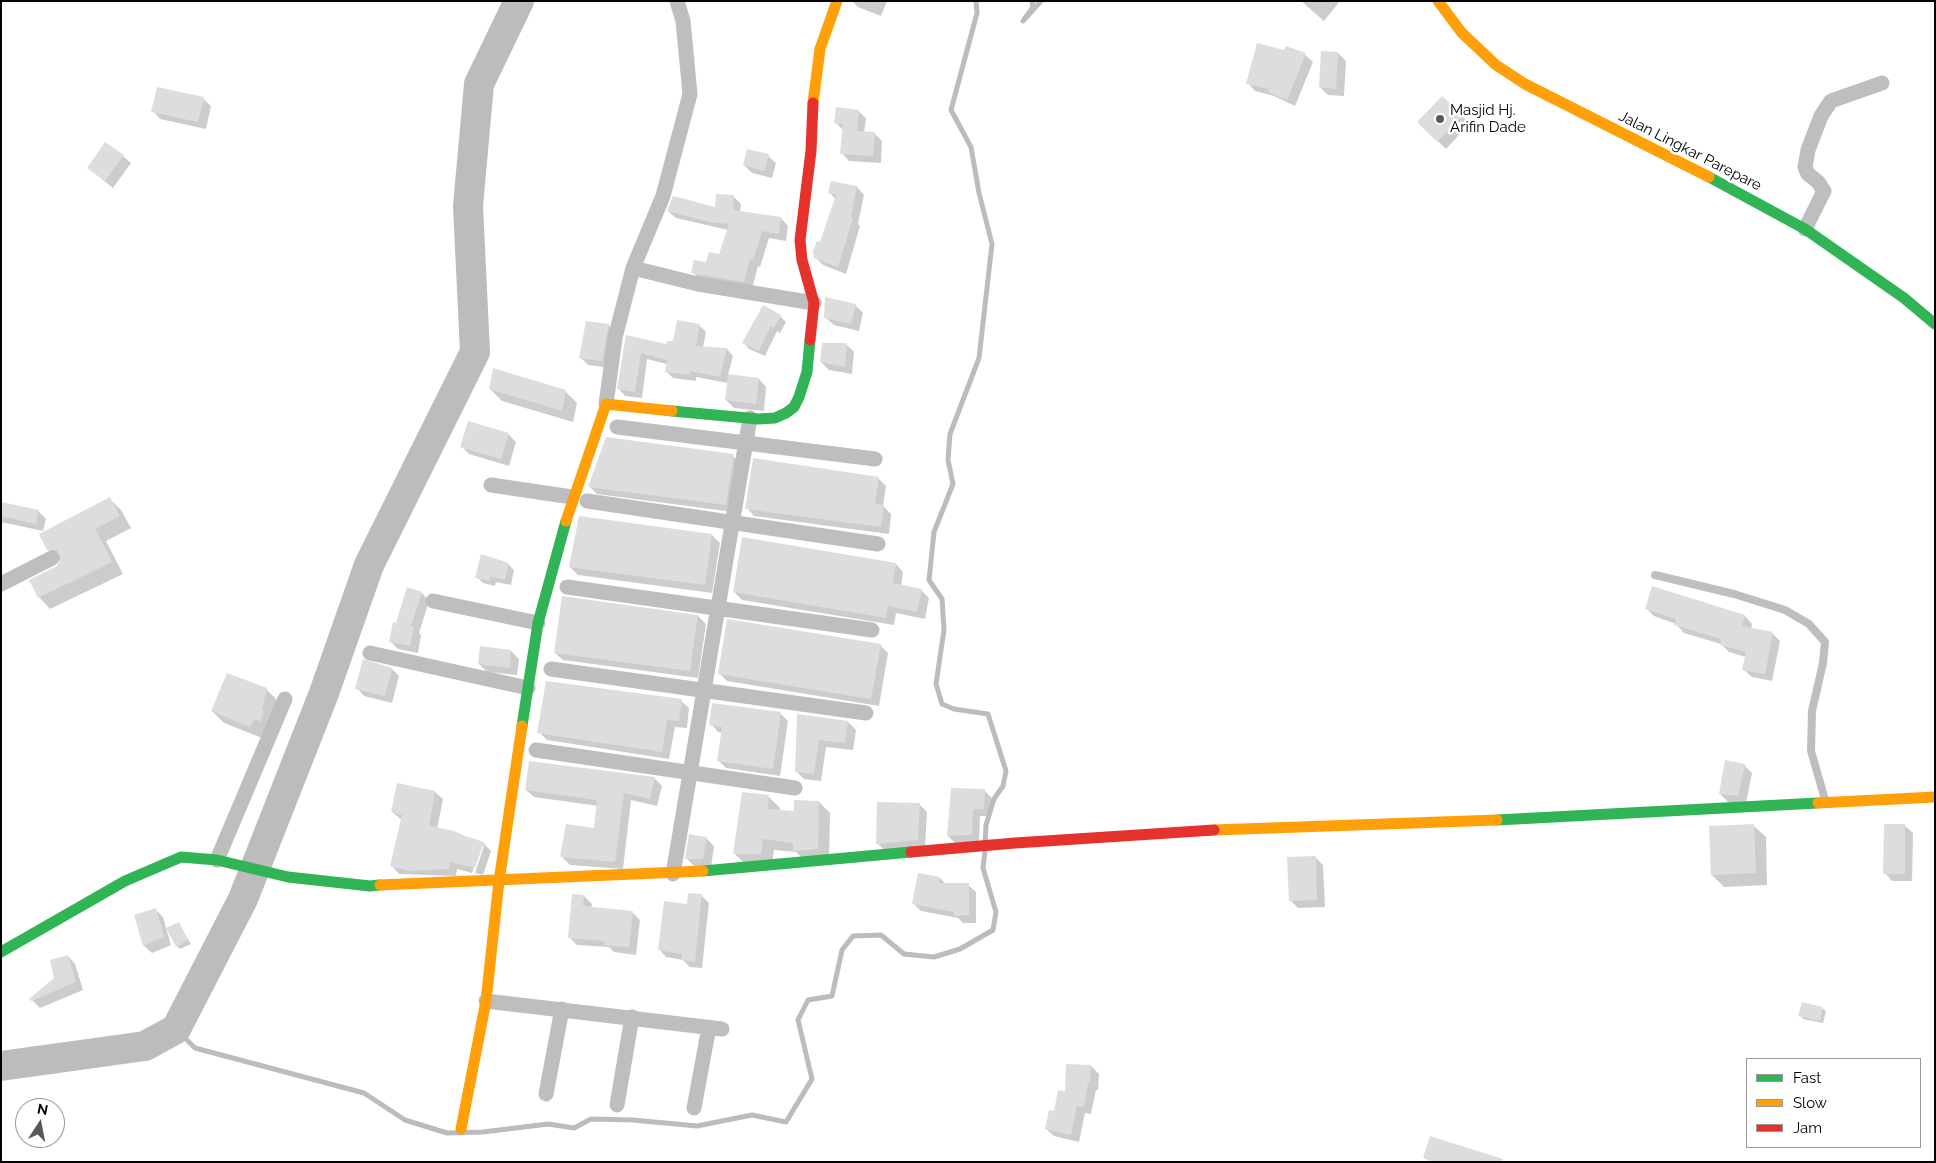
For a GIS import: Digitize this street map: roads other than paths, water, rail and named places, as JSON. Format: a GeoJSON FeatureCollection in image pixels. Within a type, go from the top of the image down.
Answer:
{"type":"FeatureCollection","features":[{"type":"Feature","properties":{"kind":"main road"},"geometry":{"type":"LineString","coordinates":[[460,1128],[486,1002],[499,881],[538,623],[580,499],[606,404],[750,418],[775,418],[794,407],[808,372],[814,303],[802,260],[800,240],[811,151],[813,88],[820,49],[837,1]]}},
{"type":"Feature","properties":{"kind":"main road","name":"Jalan Lingkar Parepare"},"geometry":{"type":"LineString","coordinates":[[1438,1],[1462,33],[1496,65],[1525,84],[1670,156],[1805,229],[1904,298],[1935,324]]}},
{"type":"Feature","properties":{"kind":"main road"},"geometry":{"type":"LineString","coordinates":[[1,952],[125,881],[181,857],[217,860],[288,877],[370,886],[415,882],[499,881],[673,874],[1015,843],[1200,831],[1524,819],[1935,796]]}},
{"type":"Feature","properties":{"kind":"street"},"geometry":{"type":"LineString","coordinates":[[606,404],[615,338],[633,268],[663,196],[690,94],[683,21],[677,1]]}},
{"type":"Feature","properties":{"kind":"street"},"geometry":{"type":"LineString","coordinates":[[1805,229],[1824,191],[1808,174],[1806,168],[1808,150],[1821,116],[1831,102],[1882,83]]}},
{"type":"Feature","properties":{"kind":"street"},"geometry":{"type":"LineString","coordinates":[[633,268],[698,284],[814,303]]}},
{"type":"Feature","properties":{"kind":"street"},"geometry":{"type":"LineString","coordinates":[[673,874],[750,418]]}},
{"type":"Feature","properties":{"kind":"street"},"geometry":{"type":"LineString","coordinates":[[617,427],[875,459]]}},
{"type":"Feature","properties":{"kind":"street"},"geometry":{"type":"LineString","coordinates":[[491,485],[878,544]]}},
{"type":"Feature","properties":{"kind":"street"},"geometry":{"type":"LineString","coordinates":[[1,584],[52,558]]}},
{"type":"Feature","properties":{"kind":"street"},"geometry":{"type":"LineString","coordinates":[[567,588],[872,630]]}},
{"type":"Feature","properties":{"kind":"street"},"geometry":{"type":"LineString","coordinates":[[432,601],[538,623]]}},
{"type":"Feature","properties":{"kind":"street"},"geometry":{"type":"LineString","coordinates":[[370,653],[528,688]]}},
{"type":"Feature","properties":{"kind":"street"},"geometry":{"type":"LineString","coordinates":[[551,669],[866,713]]}},
{"type":"Feature","properties":{"kind":"street"},"geometry":{"type":"LineString","coordinates":[[217,860],[285,699]]}},
{"type":"Feature","properties":{"kind":"street"},"geometry":{"type":"LineString","coordinates":[[536,750],[795,788]]}},
{"type":"Feature","properties":{"kind":"street"},"geometry":{"type":"LineString","coordinates":[[486,1002],[562,1009],[716,1028],[694,1108]]}},
{"type":"Feature","properties":{"kind":"street"},"geometry":{"type":"LineString","coordinates":[[546,1094],[562,1009]]}},
{"type":"Feature","properties":{"kind":"street"},"geometry":{"type":"LineString","coordinates":[[617,1105],[632,1017]]}},
{"type":"Feature","properties":{"kind":"lane"},"geometry":{"type":"LineString","coordinates":[[1655,576],[1734,594],[1785,610],[1809,624],[1825,642],[1823,663],[1812,711],[1810,751],[1826,802]]}},
{"type":"Feature","properties":{"kind":"waterway"},"geometry":{"type":"LineString","coordinates":[[1,1066],[145,1046],[176,1029],[243,899],[324,693],[369,565],[475,352],[468,206],[479,84],[519,1]]}},
{"type":"Feature","properties":{"kind":"waterway"},"geometry":{"type":"LineString","coordinates":[[976,1],[977,13],[951,110],[971,147],[979,193],[992,244],[979,358],[950,434],[948,460],[953,484],[934,532],[929,580],[942,599],[944,630],[936,684],[942,704],[954,709],[988,714],[1006,771],[1003,786],[994,799],[986,825],[985,843]]}},
{"type":"Feature","properties":{"kind":"waterway"},"geometry":{"type":"LineString","coordinates":[[1032,1],[1033,7],[1023,21],[1041,1]]}},
{"type":"Feature","properties":{"kind":"waterway"},"geometry":{"type":"LineString","coordinates":[[176,1029],[195,1048],[364,1093],[405,1120],[447,1133],[483,1132],[548,1124],[574,1128],[591,1119],[633,1120],[697,1126],[752,1115],[786,1122],[812,1079],[798,1020],[808,1000],[832,996],[842,950],[853,936],[881,935],[904,954],[934,957],[960,949],[993,930],[996,912],[983,868],[985,851]]}},
{"type":"Feature","properties":{"kind":"place","name":"Masjid Hj. Arifin Dade"},"geometry":{"type":"Point","coordinates":[1440,119]}}]}
